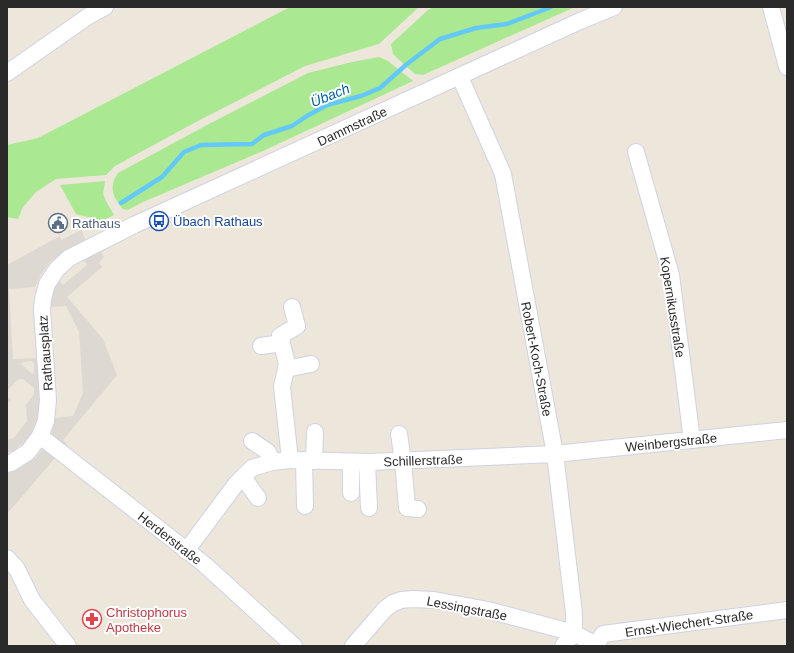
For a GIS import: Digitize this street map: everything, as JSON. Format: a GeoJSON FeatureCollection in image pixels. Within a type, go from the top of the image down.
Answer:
{"type":"FeatureCollection","features":[{"type":"Feature","properties":{"kind":"street"},"geometry":{"type":"LineString","coordinates":[[7,73],[105,7]]}},
{"type":"Feature","properties":{"kind":"street","name":"Dammstraße"},"geometry":{"type":"LineString","coordinates":[[91,247],[134,225],[573,24],[614,7]]}},
{"type":"Feature","properties":{"kind":"street"},"geometry":{"type":"LineString","coordinates":[[771,7],[787,67]]}},
{"type":"Feature","properties":{"kind":"street","name":"Robert-Koch-Straße"},"geometry":{"type":"LineString","coordinates":[[460,77],[503,174],[555,454],[574,613],[574,633]]}},
{"type":"Feature","properties":{"kind":"street","name":"Kopernikusstraße"},"geometry":{"type":"LineString","coordinates":[[636,152],[671,276],[692,440]]}},
{"type":"Feature","properties":{"kind":"street","name":"Rathausplatz"},"geometry":{"type":"LineString","coordinates":[[7,464],[28,452],[40,436],[46,421],[48,400],[42,309],[46,284],[57,269],[69,258],[91,247]]}},
{"type":"Feature","properties":{"kind":"street"},"geometry":{"type":"LineString","coordinates":[[261,346],[281,340],[297,326],[292,307]]}},
{"type":"Feature","properties":{"kind":"street"},"geometry":{"type":"LineString","coordinates":[[281,340],[287,364],[282,387],[275,391],[303,460],[306,506]]}},
{"type":"Feature","properties":{"kind":"street"},"geometry":{"type":"LineString","coordinates":[[286,369],[311,364]]}},
{"type":"Feature","properties":{"kind":"street","name":"Weinbergstraße"},"geometry":{"type":"LineString","coordinates":[[555,454],[787,430]]}},
{"type":"Feature","properties":{"kind":"street"},"geometry":{"type":"LineString","coordinates":[[303,460],[314,432]]}},
{"type":"Feature","properties":{"kind":"street"},"geometry":{"type":"LineString","coordinates":[[402,434],[406,461],[407,508],[418,509]]}},
{"type":"Feature","properties":{"kind":"street","name":"Herderstraße"},"geometry":{"type":"LineString","coordinates":[[40,436],[204,564],[294,646]]}},
{"type":"Feature","properties":{"kind":"street"},"geometry":{"type":"LineString","coordinates":[[251,446],[256,456],[267,463]]}},
{"type":"Feature","properties":{"kind":"street","name":"Schillerstraße"},"geometry":{"type":"LineString","coordinates":[[186,551],[236,484],[252,468],[267,463],[303,460],[351,462],[406,461],[555,454]]}},
{"type":"Feature","properties":{"kind":"street"},"geometry":{"type":"LineString","coordinates":[[351,462],[351,493]]}},
{"type":"Feature","properties":{"kind":"street"},"geometry":{"type":"LineString","coordinates":[[367,462],[369,508]]}},
{"type":"Feature","properties":{"kind":"street"},"geometry":{"type":"LineString","coordinates":[[243,477],[258,498]]}},
{"type":"Feature","properties":{"kind":"street"},"geometry":{"type":"LineString","coordinates":[[7,558],[17,569],[32,600],[68,646]]}},
{"type":"Feature","properties":{"kind":"street","name":"Lessingstraße"},"geometry":{"type":"LineString","coordinates":[[353,646],[385,609],[393,602],[413,599],[434,600],[488,610],[574,633],[597,645]]}},
{"type":"Feature","properties":{"kind":"street","name":"Ernst-Wiechert-Straße"},"geometry":{"type":"LineString","coordinates":[[597,645],[603,634],[787,610]]}},
{"type":"Feature","properties":{"kind":"street"},"geometry":{"type":"LineString","coordinates":[[563,646],[574,633]]}},
{"type":"Feature","properties":{"kind":"green space"},"geometry":{"type":"Polygon","coordinates":[[[290,7],[419,7],[379,44],[305,66],[196,122],[115,166],[106,175],[56,179],[36,192],[23,207],[18,219],[7,217],[7,145],[38,138],[290,7]]]}},
{"type":"Feature","properties":{"kind":"green space"},"geometry":{"type":"Polygon","coordinates":[[[433,7],[575,7],[423,75],[415,74],[393,54],[391,44],[433,7]]]}},
{"type":"Feature","properties":{"kind":"green space"},"geometry":{"type":"Polygon","coordinates":[[[379,57],[388,61],[413,81],[263,151],[143,202],[128,210],[123,209],[114,196],[113,183],[118,173],[207,125],[308,73],[379,57]]]}},
{"type":"Feature","properties":{"kind":"green space"},"geometry":{"type":"Polygon","coordinates":[[[105,181],[103,194],[114,215],[102,221],[76,214],[60,185],[105,181]]]}},
{"type":"Feature","properties":{"kind":"shaded area"},"geometry":{"type":"Polygon","coordinates":[[[81,230],[86,240],[66,250],[50,262],[35,287],[9,289],[13,359],[38,358],[39,409],[36,424],[29,437],[15,450],[7,453],[7,440],[14,438],[27,421],[26,405],[34,394],[34,388],[23,379],[17,380],[8,390],[8,397],[12,400],[8,403],[7,402],[7,265],[60,236],[61,240],[81,230]],[[32,361],[23,362],[21,364],[33,374],[34,363],[32,361]]]}},
{"type":"Feature","properties":{"kind":"shaded area"},"geometry":{"type":"Polygon","coordinates":[[[101,251],[104,257],[99,263],[102,267],[67,297],[103,339],[117,375],[63,440],[67,444],[7,514],[7,473],[15,471],[36,458],[48,442],[55,418],[73,416],[83,393],[79,332],[66,306],[49,307],[55,287],[59,280],[63,285],[87,265],[83,259],[101,251]]]}},
{"type":"Feature","properties":{"kind":"waterway","name":"Übach"},"geometry":{"type":"LineString","coordinates":[[121,203],[162,177],[184,152],[201,145],[252,144],[264,135],[292,126],[327,105],[361,96],[380,88],[407,64],[440,39],[476,28],[507,24],[551,7]]}},
{"type":"Feature","properties":{"kind":"place","name":"Übach Rathaus"},"geometry":{"type":"Point","coordinates":[159,221]}},
{"type":"Feature","properties":{"kind":"place","name":"Rathaus"},"geometry":{"type":"Point","coordinates":[58,223]}},
{"type":"Feature","properties":{"kind":"place","name":"Christophorus Apotheke"},"geometry":{"type":"Point","coordinates":[92,619]}}]}
